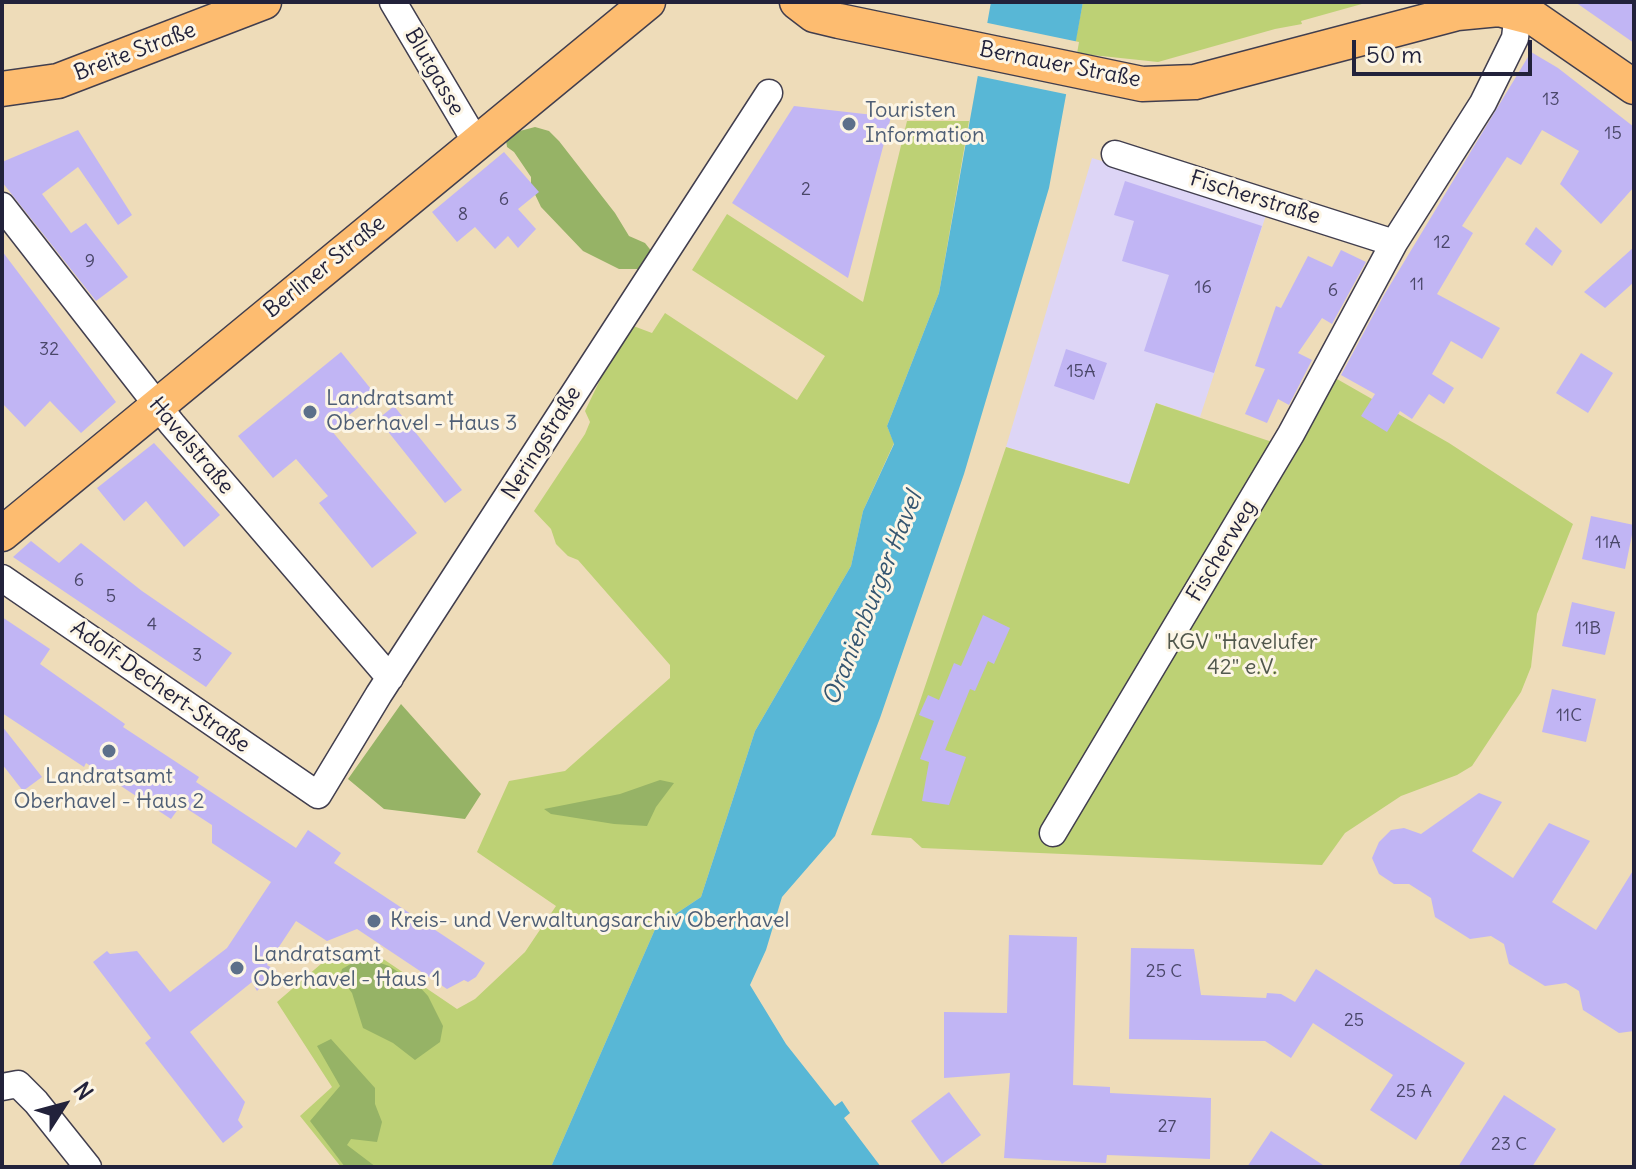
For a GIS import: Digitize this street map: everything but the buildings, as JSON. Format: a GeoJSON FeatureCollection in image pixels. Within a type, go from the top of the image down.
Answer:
{"type":"FeatureCollection","features":[{"type":"Feature","properties":{"kind":"main road","name":"Breite Straße"},"geometry":{"type":"LineString","coordinates":[[2,89],[58,81],[264,2]]}},
{"type":"Feature","properties":{"kind":"main road","name":"Berliner Straße"},"geometry":{"type":"LineString","coordinates":[[2,534],[648,2]]}},
{"type":"Feature","properties":{"kind":"main road","name":"Bernauer Straße"},"geometry":{"type":"LineString","coordinates":[[797,2],[814,15],[1142,84],[1195,82],[1457,13],[1480,9],[1518,12],[1534,18],[1634,87]]}},
{"type":"Feature","properties":{"kind":"street","name":"Blutgasse"},"geometry":{"type":"LineString","coordinates":[[393,2],[476,142]]}},
{"type":"Feature","properties":{"kind":"street"},"geometry":{"type":"LineString","coordinates":[[1394,243],[1483,103],[1515,38],[1518,12]]}},
{"type":"Feature","properties":{"kind":"street","name":"Neringstraße"},"geometry":{"type":"LineString","coordinates":[[318,795],[390,678],[769,93]]}},
{"type":"Feature","properties":{"kind":"street","name":"Fischerstraße"},"geometry":{"type":"LineString","coordinates":[[1115,154],[1394,243]]}},
{"type":"Feature","properties":{"kind":"street","name":"Havelstraße"},"geometry":{"type":"LineString","coordinates":[[2,206],[156,405],[390,678]]}},
{"type":"Feature","properties":{"kind":"street","name":"Fischerweg"},"geometry":{"type":"LineString","coordinates":[[1053,833],[1291,434],[1394,243]]}},
{"type":"Feature","properties":{"kind":"street","name":"Adolf-Dechert-Straße"},"geometry":{"type":"LineString","coordinates":[[2,578],[318,795]]}},
{"type":"Feature","properties":{"kind":"street"},"geometry":{"type":"LineString","coordinates":[[10,1086],[36,1102],[88,1167]]}},
{"type":"Feature","properties":{"kind":"shaded area"},"geometry":{"type":"Polygon","coordinates":[[[1092,158],[1267,212],[1200,417],[1156,403],[1130,484],[1006,447],[1092,158]]]}},
{"type":"Feature","properties":{"kind":"green space"},"geometry":{"type":"Polygon","coordinates":[[[1083,2],[1369,2],[1301,21],[1302,24],[1158,62],[1073,53],[1083,2]]]}},
{"type":"Feature","properties":{"kind":"green space"},"geometry":{"type":"Polygon","coordinates":[[[907,121],[969,121],[939,293],[887,426],[894,443],[863,511],[851,566],[755,731],[701,897],[656,927],[551,1167],[341,1167],[300,1116],[332,1087],[277,1002],[329,957],[370,950],[457,1009],[475,999],[525,952],[556,906],[477,852],[509,781],[565,771],[670,678],[670,665],[578,560],[568,556],[556,544],[551,529],[534,511],[585,434],[590,422],[585,411],[628,324],[652,333],[665,313],[797,400],[825,356],[692,270],[727,214],[863,302],[907,121]]]}},
{"type":"Feature","properties":{"kind":"green space"},"geometry":{"type":"Polygon","coordinates":[[[535,127],[549,131],[559,141],[629,236],[645,243],[653,253],[645,269],[619,269],[583,251],[541,207],[531,186],[531,177],[507,147],[506,140],[516,132],[535,127]]]}},
{"type":"Feature","properties":{"kind":"green space","name":"KGV \"Havelufer 42\" e.V."},"geometry":{"type":"Polygon","coordinates":[[[1330,375],[1449,443],[1573,524],[1537,614],[1531,667],[1521,692],[1472,766],[1457,775],[1401,796],[1345,833],[1322,865],[922,848],[911,838],[871,835],[916,713],[1006,447],[1129,484],[1156,403],[1290,448],[1330,375]]]}},
{"type":"Feature","properties":{"kind":"green space"},"geometry":{"type":"Polygon","coordinates":[[[401,704],[481,794],[465,819],[384,809],[348,779],[401,704]]]}},
{"type":"Feature","properties":{"kind":"green space"},"geometry":{"type":"Polygon","coordinates":[[[660,780],[674,783],[656,807],[647,826],[551,814],[544,809],[620,794],[660,780]]]}},
{"type":"Feature","properties":{"kind":"green space"},"geometry":{"type":"Polygon","coordinates":[[[363,957],[389,966],[417,984],[428,996],[443,1026],[440,1042],[415,1060],[393,1043],[363,1028],[352,993],[340,977],[342,969],[363,957]]]}},
{"type":"Feature","properties":{"kind":"green space"},"geometry":{"type":"Polygon","coordinates":[[[331,1039],[375,1088],[375,1104],[382,1122],[377,1142],[351,1139],[347,1145],[376,1167],[345,1167],[310,1121],[340,1086],[317,1046],[331,1039]]]}},
{"type":"Feature","properties":{"kind":"water","name":"Oranienburger Havel"},"geometry":{"type":"Polygon","coordinates":[[[991,2],[1083,2],[1049,188],[964,474],[880,718],[835,836],[782,897],[766,950],[750,985],[786,1044],[835,1106],[842,1101],[850,1113],[844,1118],[881,1167],[551,1167],[656,927],[701,897],[755,731],[851,566],[863,511],[894,444],[887,426],[939,293],[991,2]]]}},
{"type":"Feature","properties":{"kind":"pier"},"geometry":{"type":"Polygon","coordinates":[[[983,22],[1079,42],[1070,95],[973,75],[983,22]]]}},
{"type":"Feature","properties":{"kind":"place","name":"Touristen Information"},"geometry":{"type":"Point","coordinates":[849,124]}},
{"type":"Feature","properties":{"kind":"place","name":"Landratsamt Oberhavel - Haus 3"},"geometry":{"type":"Point","coordinates":[310,412]}},
{"type":"Feature","properties":{"kind":"place","name":"Landratsamt Oberhavel - Haus 2"},"geometry":{"type":"Point","coordinates":[109,751]}},
{"type":"Feature","properties":{"kind":"place","name":"Kreis- und Verwaltungsarchiv Oberhavel"},"geometry":{"type":"Point","coordinates":[374,921]}},
{"type":"Feature","properties":{"kind":"place","name":"Landratsamt Oberhavel - Haus 1"},"geometry":{"type":"Point","coordinates":[237,968]}}]}
